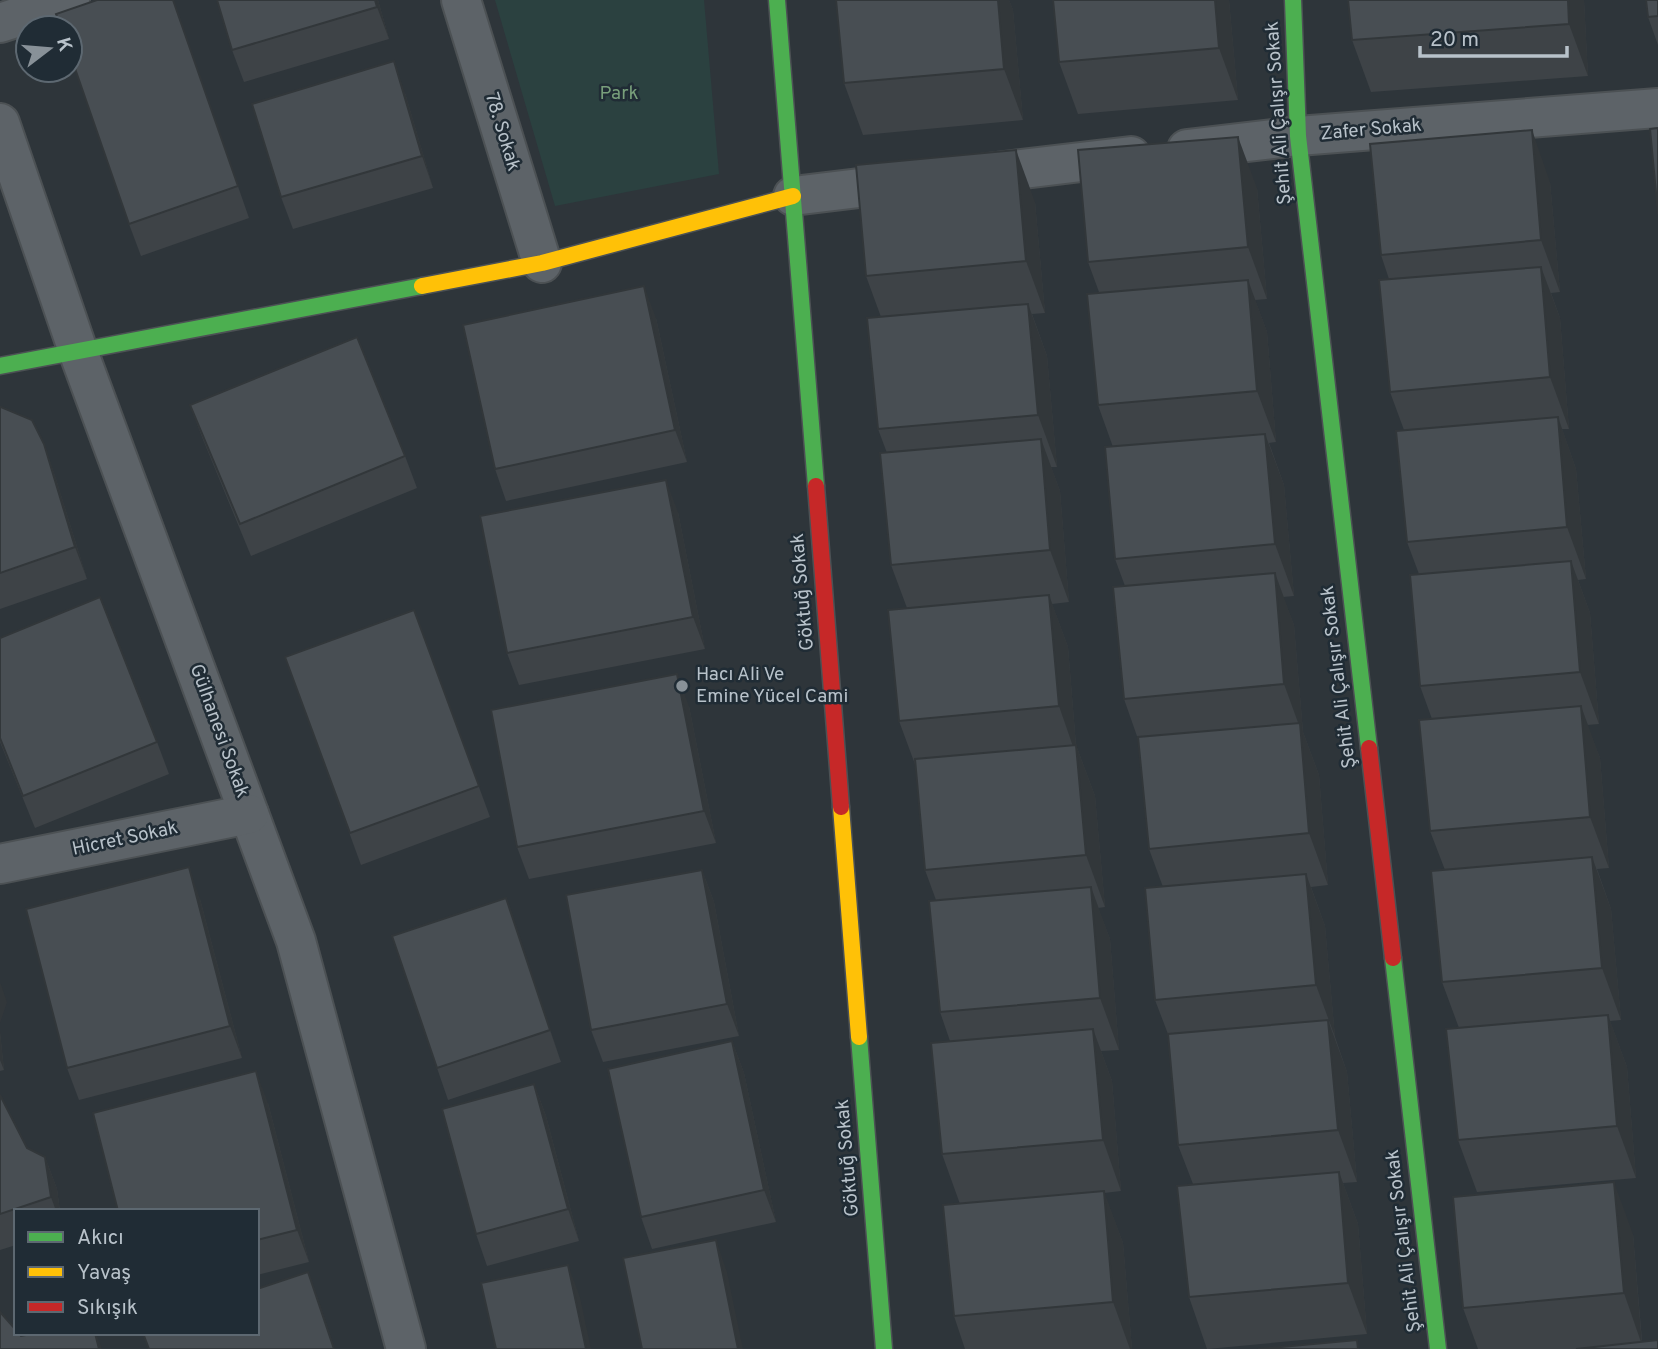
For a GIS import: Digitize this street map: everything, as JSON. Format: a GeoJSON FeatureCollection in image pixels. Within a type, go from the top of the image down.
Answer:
{"type":"FeatureCollection","features":[{"type":"Feature","properties":{"kind":"street"},"geometry":{"type":"LineString","coordinates":[[0,23],[70,0]]}},
{"type":"Feature","properties":{"kind":"street","name":"78. Sokak"},"geometry":{"type":"LineString","coordinates":[[461,0],[542,263]]}},
{"type":"Feature","properties":{"kind":"street","name":"Göktuğ Sokak"},"geometry":{"type":"LineString","coordinates":[[777,0],[884,1349]]}},
{"type":"Feature","properties":{"kind":"street","name":"Şehit Ali Çalışır Sokak"},"geometry":{"type":"LineString","coordinates":[[1293,0],[1298,136],[1438,1349]]}},
{"type":"Feature","properties":{"kind":"street","name":"Zafer Sokak"},"geometry":{"type":"LineString","coordinates":[[793,196],[1298,136],[1658,108]]}},
{"type":"Feature","properties":{"kind":"street","name":"Gülhanesi Sokak"},"geometry":{"type":"LineString","coordinates":[[0,123],[78,351],[296,942],[406,1349]]}},
{"type":"Feature","properties":{"kind":"street"},"geometry":{"type":"LineString","coordinates":[[0,366],[542,263],[793,196]]}},
{"type":"Feature","properties":{"kind":"street","name":"Hicret Sokak"},"geometry":{"type":"LineString","coordinates":[[0,864],[249,814]]}},
{"type":"Feature","properties":{"kind":"green space","name":"Park"},"geometry":{"type":"Polygon","coordinates":[[[495,0],[704,0],[719,174],[555,206],[495,0]]]}},
{"type":"Feature","properties":{"kind":"building"},"geometry":{"type":"Polygon","coordinates":[[[97,0],[173,0],[238,186],[129,224],[80,84],[84,84],[84,14],[56,14],[97,0]]]}},
{"type":"Feature","properties":{"kind":"building"},"geometry":{"type":"Polygon","coordinates":[[[217,0],[375,0],[377,7],[232,50],[217,0]]]}},
{"type":"Feature","properties":{"kind":"building"},"geometry":{"type":"Polygon","coordinates":[[[836,0],[998,0],[1004,69],[844,83],[836,0]]]}},
{"type":"Feature","properties":{"kind":"building"},"geometry":{"type":"Polygon","coordinates":[[[1053,0],[1215,0],[1219,48],[1059,62],[1053,0]]]}},
{"type":"Feature","properties":{"kind":"building"},"geometry":{"type":"Polygon","coordinates":[[[1348,0],[1568,0],[1569,24],[1352,40],[1348,0]]]}},
{"type":"Feature","properties":{"kind":"building"},"geometry":{"type":"Polygon","coordinates":[[[1646,0],[1658,0],[1658,16],[1648,17],[1646,0]]]}},
{"type":"Feature","properties":{"kind":"building"},"geometry":{"type":"Polygon","coordinates":[[[394,61],[422,156],[281,197],[252,104],[394,61]]]}},
{"type":"Feature","properties":{"kind":"building"},"geometry":{"type":"Polygon","coordinates":[[[1658,128],[1658,214],[1650,129],[1658,128]]]}},
{"type":"Feature","properties":{"kind":"building"},"geometry":{"type":"Polygon","coordinates":[[[1532,130],[1541,240],[1381,255],[1370,144],[1532,130]]]}},
{"type":"Feature","properties":{"kind":"building"},"geometry":{"type":"Polygon","coordinates":[[[1238,137],[1248,247],[1088,262],[1078,150],[1238,137]]]}},
{"type":"Feature","properties":{"kind":"building"},"geometry":{"type":"Polygon","coordinates":[[[1016,150],[1026,261],[866,276],[856,165],[1016,150]]]}},
{"type":"Feature","properties":{"kind":"building"},"geometry":{"type":"Polygon","coordinates":[[[1541,267],[1550,377],[1390,392],[1379,280],[1541,267]]]}},
{"type":"Feature","properties":{"kind":"building"},"geometry":{"type":"Polygon","coordinates":[[[1248,280],[1257,391],[1098,405],[1087,294],[1248,280]]]}},
{"type":"Feature","properties":{"kind":"building"},"geometry":{"type":"Polygon","coordinates":[[[644,286],[675,430],[495,469],[463,325],[644,286]]]}},
{"type":"Feature","properties":{"kind":"building"},"geometry":{"type":"Polygon","coordinates":[[[1028,304],[1038,415],[878,429],[867,318],[1028,304]]]}},
{"type":"Feature","properties":{"kind":"building"},"geometry":{"type":"Polygon","coordinates":[[[357,337],[405,456],[240,524],[190,405],[357,337]]]}},
{"type":"Feature","properties":{"kind":"building"},"geometry":{"type":"Polygon","coordinates":[[[0,407],[32,420],[44,444],[75,547],[0,573],[0,407]]]}},
{"type":"Feature","properties":{"kind":"building"},"geometry":{"type":"Polygon","coordinates":[[[1558,417],[1567,527],[1407,542],[1396,431],[1558,417]]]}},
{"type":"Feature","properties":{"kind":"building"},"geometry":{"type":"Polygon","coordinates":[[[1265,434],[1275,544],[1115,559],[1105,447],[1265,434]]]}},
{"type":"Feature","properties":{"kind":"building"},"geometry":{"type":"Polygon","coordinates":[[[1041,439],[1050,550],[891,565],[880,453],[1041,439]]]}},
{"type":"Feature","properties":{"kind":"building"},"geometry":{"type":"Polygon","coordinates":[[[666,480],[693,617],[507,653],[480,516],[666,480]]]}},
{"type":"Feature","properties":{"kind":"building"},"geometry":{"type":"Polygon","coordinates":[[[1571,561],[1580,672],[1420,686],[1410,575],[1571,561]]]}},
{"type":"Feature","properties":{"kind":"building"},"geometry":{"type":"Polygon","coordinates":[[[1275,573],[1284,684],[1124,699],[1113,587],[1275,573]]]}},
{"type":"Feature","properties":{"kind":"building"},"geometry":{"type":"Polygon","coordinates":[[[1049,595],[1059,706],[899,721],[888,610],[1049,595]]]}},
{"type":"Feature","properties":{"kind":"building"},"geometry":{"type":"Polygon","coordinates":[[[100,597],[157,742],[23,796],[0,738],[0,638],[100,597]]]}},
{"type":"Feature","properties":{"kind":"building"},"geometry":{"type":"Polygon","coordinates":[[[414,610],[479,786],[350,833],[285,657],[414,610]]]}},
{"type":"Feature","properties":{"kind":"building"},"geometry":{"type":"Polygon","coordinates":[[[677,674],[704,811],[517,847],[491,710],[677,674]]]}},
{"type":"Feature","properties":{"kind":"building"},"geometry":{"type":"Polygon","coordinates":[[[1581,706],[1590,817],[1430,831],[1419,720],[1581,706]]]}},
{"type":"Feature","properties":{"kind":"building"},"geometry":{"type":"Polygon","coordinates":[[[1300,723],[1309,833],[1149,849],[1138,737],[1300,723]]]}},
{"type":"Feature","properties":{"kind":"building"},"geometry":{"type":"Polygon","coordinates":[[[1076,745],[1086,855],[925,870],[915,759],[1076,745]]]}},
{"type":"Feature","properties":{"kind":"building"},"geometry":{"type":"Polygon","coordinates":[[[1592,857],[1602,968],[1442,982],[1431,871],[1592,857]]]}},
{"type":"Feature","properties":{"kind":"building"},"geometry":{"type":"Polygon","coordinates":[[[189,867],[230,1026],[67,1068],[26,909],[189,867]]]}},
{"type":"Feature","properties":{"kind":"building"},"geometry":{"type":"Polygon","coordinates":[[[702,870],[727,1004],[591,1030],[566,895],[702,870]]]}},
{"type":"Feature","properties":{"kind":"building"},"geometry":{"type":"Polygon","coordinates":[[[1306,874],[1316,985],[1155,1000],[1145,888],[1306,874]]]}},
{"type":"Feature","properties":{"kind":"building"},"geometry":{"type":"Polygon","coordinates":[[[1091,887],[1100,998],[940,1012],[929,901],[1091,887]]]}},
{"type":"Feature","properties":{"kind":"building"},"geometry":{"type":"Polygon","coordinates":[[[506,898],[550,1030],[437,1068],[392,936],[506,898]]]}},
{"type":"Feature","properties":{"kind":"building"},"geometry":{"type":"Polygon","coordinates":[[[1608,1015],[1617,1126],[1458,1140],[1446,1029],[1608,1015]]]}},
{"type":"Feature","properties":{"kind":"building"},"geometry":{"type":"Polygon","coordinates":[[[1328,1020],[1338,1130],[1178,1145],[1168,1034],[1328,1020]]]}},
{"type":"Feature","properties":{"kind":"building"},"geometry":{"type":"Polygon","coordinates":[[[1093,1029],[1103,1140],[942,1154],[931,1043],[1093,1029]]]}},
{"type":"Feature","properties":{"kind":"building"},"geometry":{"type":"Polygon","coordinates":[[[732,1041],[764,1190],[641,1217],[608,1069],[732,1041]]]}},
{"type":"Feature","properties":{"kind":"building"},"geometry":{"type":"Polygon","coordinates":[[[256,1071],[297,1230],[259,1240],[259,1209],[117,1209],[93,1113],[256,1071]]]}},
{"type":"Feature","properties":{"kind":"building"},"geometry":{"type":"Polygon","coordinates":[[[534,1084],[568,1209],[476,1234],[442,1109],[534,1084]]]}},
{"type":"Feature","properties":{"kind":"building"},"geometry":{"type":"Polygon","coordinates":[[[0,1095],[27,1148],[45,1157],[51,1197],[0,1214],[0,1095]]]}},
{"type":"Feature","properties":{"kind":"building"},"geometry":{"type":"Polygon","coordinates":[[[1339,1172],[1348,1283],[1189,1297],[1177,1186],[1339,1172]]]}},
{"type":"Feature","properties":{"kind":"building"},"geometry":{"type":"Polygon","coordinates":[[[1614,1182],[1624,1293],[1463,1308],[1453,1197],[1614,1182]]]}},
{"type":"Feature","properties":{"kind":"building"},"geometry":{"type":"Polygon","coordinates":[[[1104,1191],[1113,1302],[954,1316],[943,1205],[1104,1191]]]}},
{"type":"Feature","properties":{"kind":"building"},"geometry":{"type":"Polygon","coordinates":[[[716,1240],[738,1349],[642,1349],[623,1258],[716,1240]]]}},
{"type":"Feature","properties":{"kind":"building"},"geometry":{"type":"Polygon","coordinates":[[[568,1265],[586,1349],[496,1349],[481,1283],[568,1265]]]}},
{"type":"Feature","properties":{"kind":"building"},"geometry":{"type":"Polygon","coordinates":[[[308,1272],[334,1349],[149,1349],[144,1335],[259,1335],[259,1288],[308,1272]]]}},
{"type":"Feature","properties":{"kind":"building"},"geometry":{"type":"Polygon","coordinates":[[[0,1312],[14,1328],[14,1335],[96,1335],[99,1349],[0,1349],[0,1312]]]}},
{"type":"Feature","properties":{"kind":"building"},"geometry":{"type":"Polygon","coordinates":[[[1357,1340],[1358,1349],[1258,1349],[1357,1340]]]}},
{"type":"Feature","properties":{"kind":"building"},"geometry":{"type":"Polygon","coordinates":[[[1658,1340],[1658,1349],[1576,1349],[1658,1340]]]}},
{"type":"Feature","properties":{"kind":"traffic: fast"},"geometry":{"type":"LineString","coordinates":[[777,0],[816,486]]}},
{"type":"Feature","properties":{"kind":"traffic: fast"},"geometry":{"type":"LineString","coordinates":[[1293,0],[1298,136],[1369,748]]}},
{"type":"Feature","properties":{"kind":"traffic: fast"},"geometry":{"type":"LineString","coordinates":[[0,366],[422,286]]}},
{"type":"Feature","properties":{"kind":"traffic: fast"},"geometry":{"type":"LineString","coordinates":[[1393,958],[1438,1349]]}},
{"type":"Feature","properties":{"kind":"traffic: fast"},"geometry":{"type":"LineString","coordinates":[[859,1037],[884,1349]]}},
{"type":"Feature","properties":{"kind":"traffic: slow"},"geometry":{"type":"LineString","coordinates":[[422,286],[542,263],[793,196]]}},
{"type":"Feature","properties":{"kind":"traffic: slow"},"geometry":{"type":"LineString","coordinates":[[841,807],[859,1037]]}},
{"type":"Feature","properties":{"kind":"traffic: jam"},"geometry":{"type":"LineString","coordinates":[[816,486],[841,807]]}},
{"type":"Feature","properties":{"kind":"traffic: jam"},"geometry":{"type":"LineString","coordinates":[[1369,748],[1393,958]]}},
{"type":"Feature","properties":{"kind":"place","name":"Hacı Ali Ve Emine Yücel Cami"},"geometry":{"type":"Point","coordinates":[682,686]}}]}
